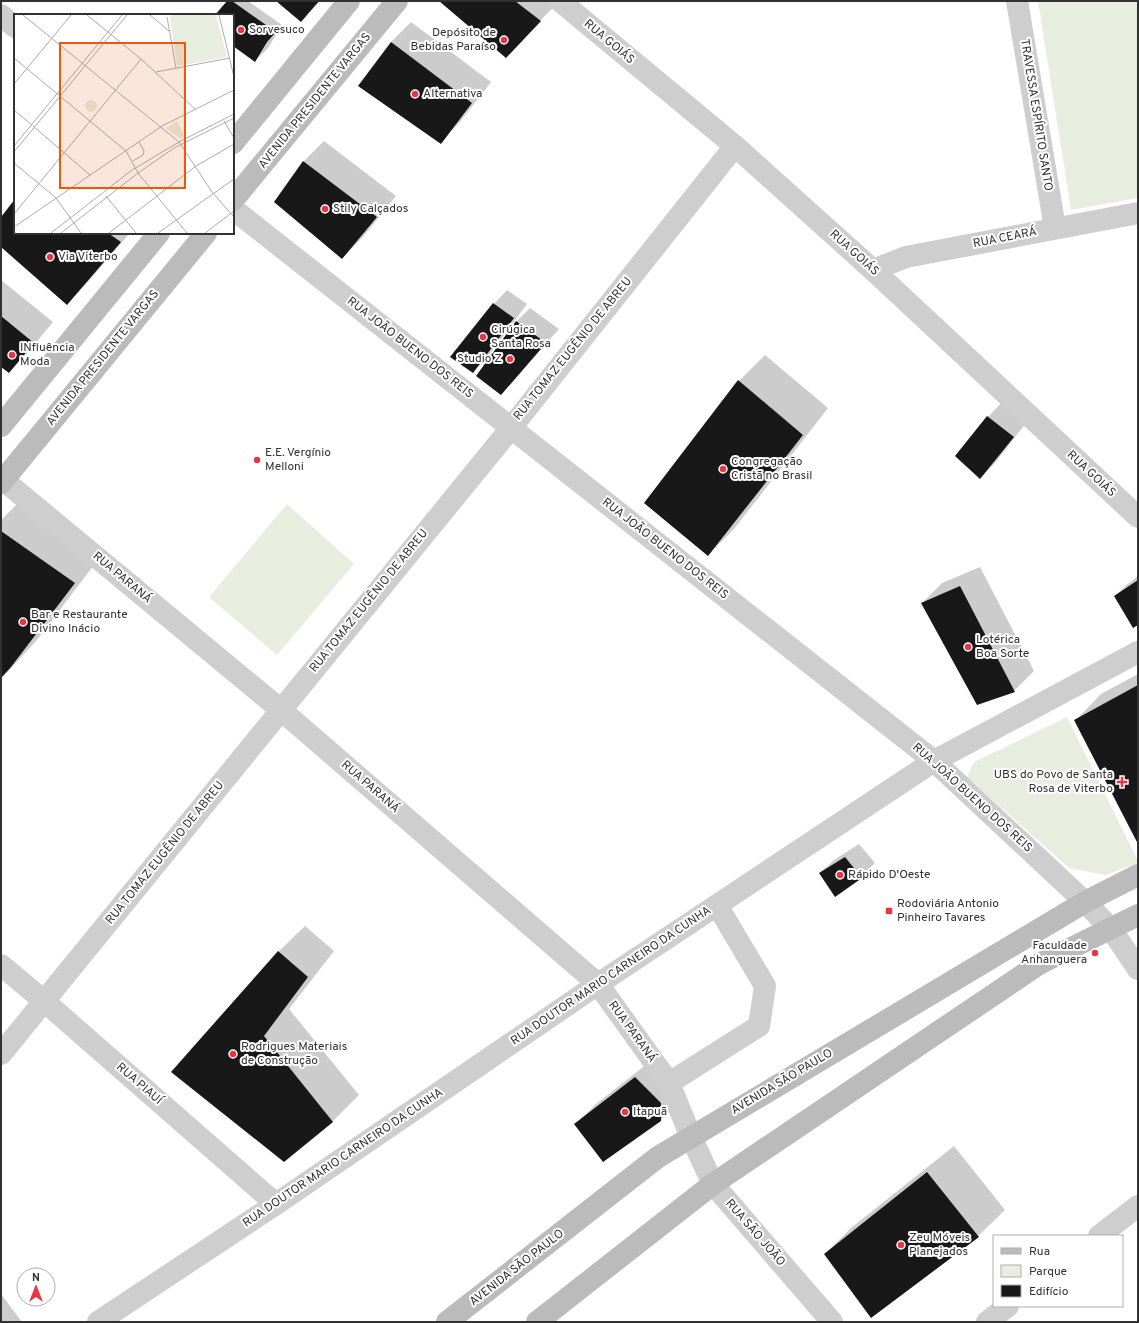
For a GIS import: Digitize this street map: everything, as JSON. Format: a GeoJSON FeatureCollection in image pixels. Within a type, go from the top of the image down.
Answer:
{"type":"FeatureCollection","features":[{"type":"Feature","properties":{"kind":"main road"},"geometry":{"type":"LineString","coordinates":[[234,142],[349,1]]}},
{"type":"Feature","properties":{"kind":"main road","name":"AVENIDA PRESIDENTE VARGAS"},"geometry":{"type":"LineString","coordinates":[[234,199],[397,1]]}},
{"type":"Feature","properties":{"kind":"main road"},"geometry":{"type":"LineString","coordinates":[[1,426],[158,234]]}},
{"type":"Feature","properties":{"kind":"main road","name":"AVENIDA PRESIDENTE VARGAS"},"geometry":{"type":"LineString","coordinates":[[2,480],[205,234]]}},
{"type":"Feature","properties":{"kind":"main road","name":"AVENIDA SÃO PAULO"},"geometry":{"type":"LineString","coordinates":[[447,1322],[658,1157],[1084,902],[1138,875]]}},
{"type":"Feature","properties":{"kind":"main road"},"geometry":{"type":"LineString","coordinates":[[537,1322],[712,1184],[1039,964],[1138,915]]}},
{"type":"Feature","properties":{"kind":"street","name":"RUA GOIÁS"},"geometry":{"type":"LineString","coordinates":[[560,1],[735,146],[873,270],[1138,517]]}},
{"type":"Feature","properties":{"kind":"street","name":"TRAVESSA ESPÍRITO SANTO"},"geometry":{"type":"LineString","coordinates":[[1017,1],[1055,228]]}},
{"type":"Feature","properties":{"kind":"street"},"geometry":{"type":"LineString","coordinates":[[1,15],[14,26]]}},
{"type":"Feature","properties":{"kind":"street","name":"RUA TOMAZ EUGÊNIO DE ABREU"},"geometry":{"type":"LineString","coordinates":[[1,1054],[510,428],[735,146]]}},
{"type":"Feature","properties":{"kind":"street","name":"RUA JOÃO BUENO DOS REIS"},"geometry":{"type":"LineString","coordinates":[[234,210],[934,760],[1111,929],[1138,969]]}},
{"type":"Feature","properties":{"kind":"street","name":"RUA CEARÁ"},"geometry":{"type":"LineString","coordinates":[[873,270],[906,257],[1138,213]]}},
{"type":"Feature","properties":{"kind":"street","name":"RUA PARANÁ"},"geometry":{"type":"LineString","coordinates":[[2,480],[281,710],[598,984],[669,1083],[691,1137]]}},
{"type":"Feature","properties":{"kind":"street","name":"RUA DOUTOR MARIO CARNEIRO DA CUNHA"},"geometry":{"type":"LineString","coordinates":[[98,1322],[276,1204],[598,984],[934,760],[1138,652]]}},
{"type":"Feature","properties":{"kind":"street"},"geometry":{"type":"LineString","coordinates":[[669,1083],[759,1026],[765,986],[717,905]]}},
{"type":"Feature","properties":{"kind":"street","name":"RUA PIAUÍ"},"geometry":{"type":"LineString","coordinates":[[1,966],[44,1001],[276,1204]]}},
{"type":"Feature","properties":{"kind":"street","name":"RUA SÃO JOÃO"},"geometry":{"type":"LineString","coordinates":[[691,1137],[712,1184],[832,1322]]}},
{"type":"Feature","properties":{"kind":"street"},"geometry":{"type":"LineString","coordinates":[[1100,1235],[1138,1206]]}},
{"type":"Feature","properties":{"kind":"street"},"geometry":{"type":"LineString","coordinates":[[987,1322],[1007,1307]]}},
{"type":"Feature","properties":{"kind":"green space"},"geometry":{"type":"Polygon","coordinates":[[[1038,1],[1138,1],[1138,198],[1071,210],[1038,1]]]}},
{"type":"Feature","properties":{"kind":"green space"},"geometry":{"type":"Polygon","coordinates":[[[287,504],[354,564],[277,655],[209,597],[287,504]]]}},
{"type":"Feature","properties":{"kind":"green space"},"geometry":{"type":"Polygon","coordinates":[[[1067,717],[1138,861],[1138,863],[1105,875],[1069,868],[967,777],[974,762],[1067,717]]]}},
{"type":"Feature","properties":{"kind":"building"},"geometry":{"type":"Polygon","coordinates":[[[227,1],[232,1],[276,32],[267,42],[255,62],[234,47],[234,14],[216,14],[227,1]]]}},
{"type":"Feature","properties":{"kind":"building"},"geometry":{"type":"Polygon","coordinates":[[[276,1],[319,1],[301,22],[276,1]]]}},
{"type":"Feature","properties":{"kind":"building","name":"Depósito de Bebidas Paraíso"},"geometry":{"type":"Polygon","coordinates":[[[439,1],[515,1],[541,21],[506,58],[439,1]]]}},
{"type":"Feature","properties":{"kind":"building","name":"Alternativa"},"geometry":{"type":"Polygon","coordinates":[[[391,42],[472,103],[441,144],[358,86],[391,42]]]}},
{"type":"Feature","properties":{"kind":"building","name":"Stily Calçados"},"geometry":{"type":"Polygon","coordinates":[[[303,161],[377,217],[342,259],[274,202],[303,161]]]}},
{"type":"Feature","properties":{"kind":"building","name":"Via Viterbo"},"geometry":{"type":"Polygon","coordinates":[[[14,200],[14,234],[109,234],[121,242],[67,305],[1,247],[1,217],[14,200]]]}},
{"type":"Feature","properties":{"kind":"building","name":"Cirúgica Santa Rosa"},"geometry":{"type":"Polygon","coordinates":[[[493,303],[514,318],[473,373],[450,357],[493,303]]]}},
{"type":"Feature","properties":{"kind":"building","name":"INfluência Moda"},"geometry":{"type":"Polygon","coordinates":[[[1,316],[34,343],[9,373],[1,367],[1,316]]]}},
{"type":"Feature","properties":{"kind":"building","name":"Studio Z"},"geometry":{"type":"Polygon","coordinates":[[[516,321],[546,343],[501,395],[476,376],[516,321]]]}},
{"type":"Feature","properties":{"kind":"building","name":"Congregação Cristã no Brasil"},"geometry":{"type":"Polygon","coordinates":[[[738,380],[803,435],[708,556],[644,503],[738,380]]]}},
{"type":"Feature","properties":{"kind":"building"},"geometry":{"type":"Polygon","coordinates":[[[987,416],[1014,437],[980,479],[955,456],[987,416]]]}},
{"type":"Feature","properties":{"kind":"building","name":"Bar e Restaurante Divino Inácio"},"geometry":{"type":"Polygon","coordinates":[[[1,531],[75,583],[1,678],[1,531]]]}},
{"type":"Feature","properties":{"kind":"building"},"geometry":{"type":"Polygon","coordinates":[[[1138,580],[1138,625],[1133,628],[1114,596],[1138,580]]]}},
{"type":"Feature","properties":{"kind":"building","name":"Lotérica Boa Sorte"},"geometry":{"type":"Polygon","coordinates":[[[960,586],[1015,692],[977,705],[921,603],[960,586]]]}},
{"type":"Feature","properties":{"kind":"building","name":"UBS do Povo de Santa Rosa de Viterbo"},"geometry":{"type":"Polygon","coordinates":[[[1138,685],[1138,844],[1074,720],[1138,685]]]}},
{"type":"Feature","properties":{"kind":"building","name":"Rápido D'Oeste"},"geometry":{"type":"Polygon","coordinates":[[[845,857],[862,878],[835,897],[819,873],[845,857]]]}},
{"type":"Feature","properties":{"kind":"building","name":"Rodrigues Materiais de Construção"},"geometry":{"type":"Polygon","coordinates":[[[278,951],[308,977],[264,1036],[333,1122],[284,1162],[171,1072],[278,951]]]}},
{"type":"Feature","properties":{"kind":"building","name":"Itapuã"},"geometry":{"type":"Polygon","coordinates":[[[635,1077],[661,1103],[661,1121],[603,1162],[574,1124],[635,1077]]]}},
{"type":"Feature","properties":{"kind":"building","name":"Zeu Móveis Planejados"},"geometry":{"type":"Polygon","coordinates":[[[927,1172],[979,1237],[871,1318],[824,1254],[927,1172]]]}},
{"type":"Feature","properties":{"kind":"place","name":"Sorvesuco"},"geometry":{"type":"Point","coordinates":[241,30]}},
{"type":"Feature","properties":{"kind":"place","name":"Depósito de Bebidas Paraíso"},"geometry":{"type":"Point","coordinates":[504,40]}},
{"type":"Feature","properties":{"kind":"place","name":"Alternativa"},"geometry":{"type":"Point","coordinates":[415,94]}},
{"type":"Feature","properties":{"kind":"place","name":"Stily Calçados"},"geometry":{"type":"Point","coordinates":[325,209]}},
{"type":"Feature","properties":{"kind":"place","name":"Via Viterbo"},"geometry":{"type":"Point","coordinates":[50,257]}},
{"type":"Feature","properties":{"kind":"place","name":"Cirúgica Santa Rosa"},"geometry":{"type":"Point","coordinates":[483,337]}},
{"type":"Feature","properties":{"kind":"place","name":"INfluência Moda"},"geometry":{"type":"Point","coordinates":[12,355]}},
{"type":"Feature","properties":{"kind":"place","name":"Studio Z"},"geometry":{"type":"Point","coordinates":[510,359]}},
{"type":"Feature","properties":{"kind":"place","name":"E.E. Vergínio Melloni"},"geometry":{"type":"Point","coordinates":[257,460]}},
{"type":"Feature","properties":{"kind":"place","name":"Congregação Cristã no Brasil"},"geometry":{"type":"Point","coordinates":[723,469]}},
{"type":"Feature","properties":{"kind":"place","name":"Bar e Restaurante Divino Inácio"},"geometry":{"type":"Point","coordinates":[23,622]}},
{"type":"Feature","properties":{"kind":"place","name":"Lotérica Boa Sorte"},"geometry":{"type":"Point","coordinates":[968,647]}},
{"type":"Feature","properties":{"kind":"place","name":"UBS do Povo de Santa Rosa de Viterbo"},"geometry":{"type":"Point","coordinates":[1122,782]}},
{"type":"Feature","properties":{"kind":"place","name":"Rápido D'Oeste"},"geometry":{"type":"Point","coordinates":[840,875]}},
{"type":"Feature","properties":{"kind":"place","name":"Rodoviária Antonio Pinheiro Tavares"},"geometry":{"type":"Point","coordinates":[889,911]}},
{"type":"Feature","properties":{"kind":"place","name":"Faculdade Anhanguera"},"geometry":{"type":"Point","coordinates":[1095,953]}},
{"type":"Feature","properties":{"kind":"place","name":"Rodrigues Materiais de Construção"},"geometry":{"type":"Point","coordinates":[233,1054]}},
{"type":"Feature","properties":{"kind":"place","name":"Itapuã"},"geometry":{"type":"Point","coordinates":[625,1112]}},
{"type":"Feature","properties":{"kind":"place","name":"Zeu Móveis Planejados"},"geometry":{"type":"Point","coordinates":[901,1245]}}]}
